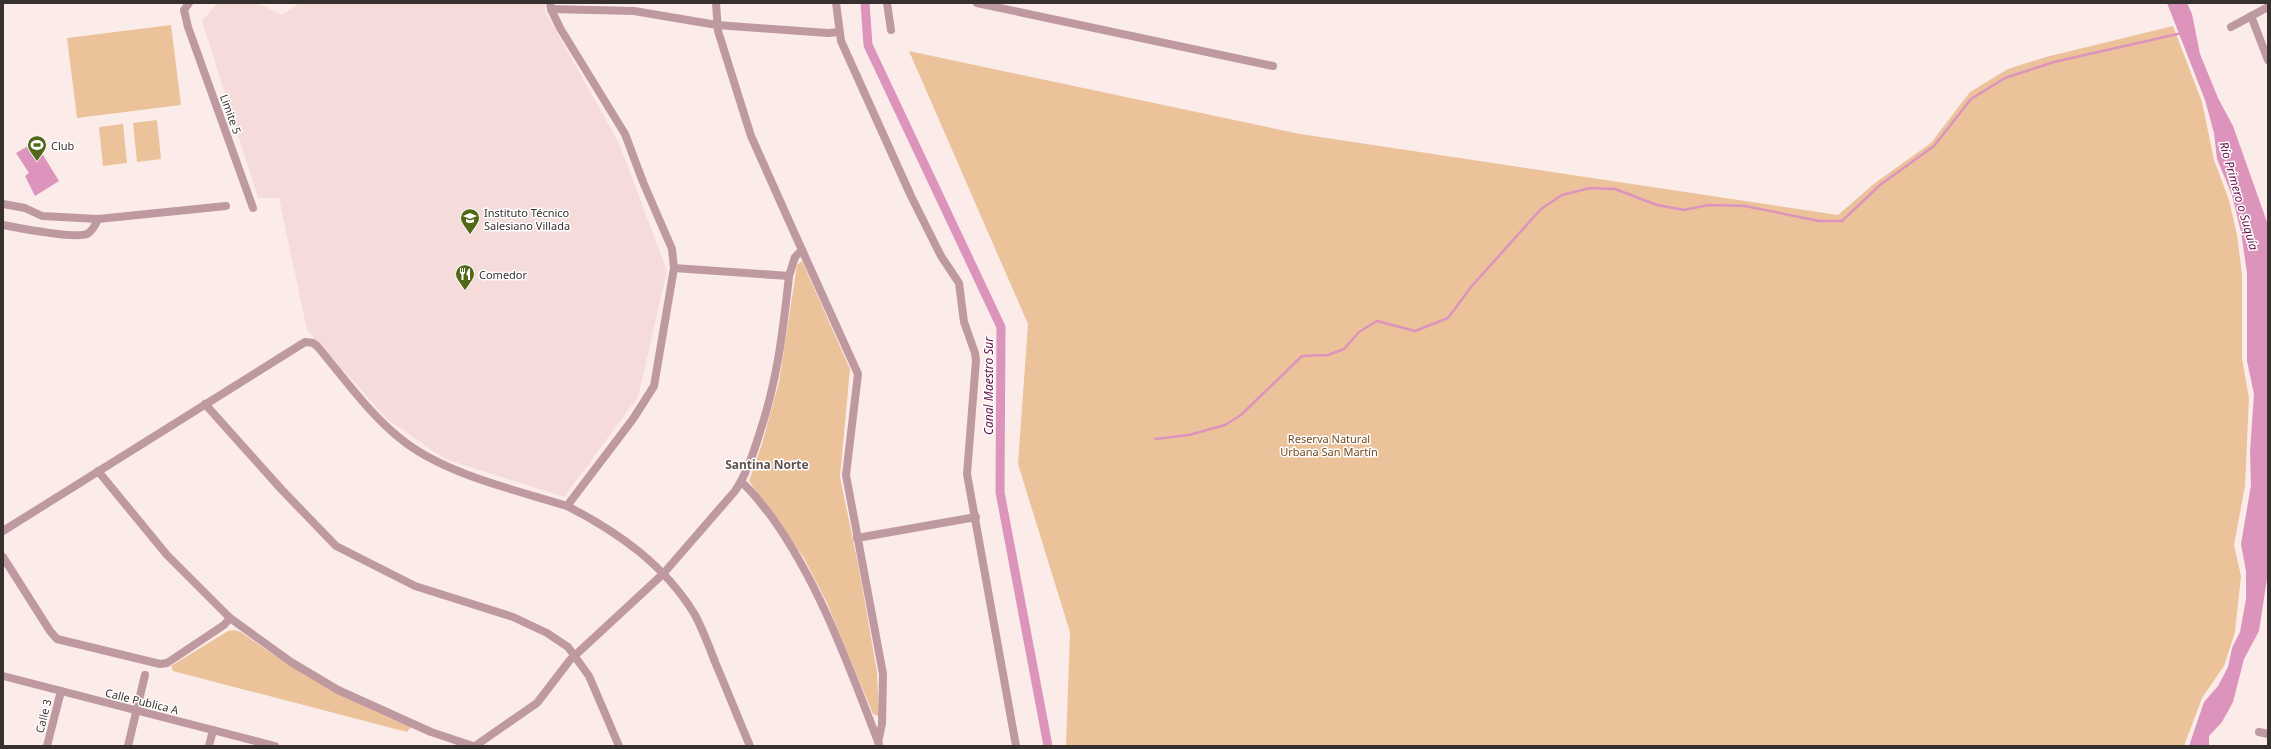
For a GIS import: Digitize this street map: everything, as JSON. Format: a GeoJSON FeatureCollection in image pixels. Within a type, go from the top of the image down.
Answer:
{"type":"FeatureCollection","features":[{"type":"Feature","properties":{"kind":"street","name":"Limite 5"},"geometry":{"type":"LineString","coordinates":[[189,3],[184,10],[188,27],[253,208]]}},
{"type":"Feature","properties":{"kind":"street"},"geometry":{"type":"LineString","coordinates":[[716,3],[717,25],[755,146],[857,371],[846,467],[857,538],[883,674],[882,724],[879,744]]}},
{"type":"Feature","properties":{"kind":"street"},"geometry":{"type":"LineString","coordinates":[[836,3],[839,32],[911,196],[941,256],[959,283],[964,322],[976,360],[967,468],[1016,746]]}},
{"type":"Feature","properties":{"kind":"street"},"geometry":{"type":"LineString","coordinates":[[887,3],[890,30]]}},
{"type":"Feature","properties":{"kind":"street"},"geometry":{"type":"LineString","coordinates":[[977,3],[1273,66]]}},
{"type":"Feature","properties":{"kind":"street"},"geometry":{"type":"LineString","coordinates":[[550,6],[634,10],[717,25],[828,33],[839,32]]}},
{"type":"Feature","properties":{"kind":"street"},"geometry":{"type":"LineString","coordinates":[[550,6],[625,134],[643,182],[672,249],[674,268],[654,386],[633,419],[567,506]]}},
{"type":"Feature","properties":{"kind":"street"},"geometry":{"type":"LineString","coordinates":[[2231,27],[2268,7]]}},
{"type":"Feature","properties":{"kind":"street"},"geometry":{"type":"LineString","coordinates":[[2251,16],[2268,60]]}},
{"type":"Feature","properties":{"kind":"street"},"geometry":{"type":"LineString","coordinates":[[3,204],[25,208],[42,216],[98,219],[226,206]]}},
{"type":"Feature","properties":{"kind":"street"},"geometry":{"type":"LineString","coordinates":[[3,225],[38,232],[82,234],[90,231],[98,219]]}},
{"type":"Feature","properties":{"kind":"street"},"geometry":{"type":"LineString","coordinates":[[98,471],[167,555],[230,618],[291,662],[338,690],[424,729],[474,746],[537,702],[575,654],[664,574],[741,482],[758,438],[776,379],[789,276],[795,257],[802,250]]}},
{"type":"Feature","properties":{"kind":"street"},"geometry":{"type":"LineString","coordinates":[[674,268],[789,276]]}},
{"type":"Feature","properties":{"kind":"street"},"geometry":{"type":"LineString","coordinates":[[3,531],[300,344],[313,343],[375,415],[405,443],[453,469],[567,506],[620,536],[664,574],[695,615],[750,746]]}},
{"type":"Feature","properties":{"kind":"street"},"geometry":{"type":"LineString","coordinates":[[205,404],[282,490],[336,546],[415,586],[513,616],[557,639],[575,654],[600,698],[619,746]]}},
{"type":"Feature","properties":{"kind":"street"},"geometry":{"type":"LineString","coordinates":[[741,482],[753,492],[777,525],[806,573],[879,744]]}},
{"type":"Feature","properties":{"kind":"street"},"geometry":{"type":"LineString","coordinates":[[857,538],[976,517]]}},
{"type":"Feature","properties":{"kind":"street"},"geometry":{"type":"LineString","coordinates":[[3,557],[50,632],[57,639],[160,664],[167,663],[212,634],[224,625],[230,618]]}},
{"type":"Feature","properties":{"kind":"street"},"geometry":{"type":"LineString","coordinates":[[128,746],[145,675]]}},
{"type":"Feature","properties":{"kind":"street","name":"Calle Publica A"},"geometry":{"type":"LineString","coordinates":[[3,676],[275,746]]}},
{"type":"Feature","properties":{"kind":"street","name":"Calle 3"},"geometry":{"type":"LineString","coordinates":[[47,746],[61,691]]}},
{"type":"Feature","properties":{"kind":"street"},"geometry":{"type":"LineString","coordinates":[[209,746],[213,730]]}},
{"type":"Feature","properties":{"kind":"street"},"geometry":{"type":"LineString","coordinates":[[2259,732],[2268,734]]}},
{"type":"Feature","properties":{"kind":"shaded area","name":"Instituto Técnico Salesiano Villada"},"geometry":{"type":"Polygon","coordinates":[[[218,3],[258,3],[282,15],[300,3],[545,3],[545,11],[619,143],[667,271],[638,397],[564,497],[445,459],[387,419],[307,330],[279,198],[258,198],[202,21],[218,3]]]}},
{"type":"Feature","properties":{"kind":"green space"},"geometry":{"type":"Polygon","coordinates":[[[171,25],[181,105],[77,118],[67,38],[171,25]]]}},
{"type":"Feature","properties":{"kind":"green space","name":"Reserva Natural Urbana San Martín"},"geometry":{"type":"Polygon","coordinates":[[[2173,26],[2202,102],[2214,160],[2229,200],[2237,235],[2242,274],[2242,359],[2249,398],[2245,486],[2234,545],[2241,576],[2235,632],[2224,666],[2202,698],[2184,746],[1066,746],[1070,632],[1018,464],[1028,324],[909,51],[1300,134],[1838,215],[1875,183],[1931,143],[1970,92],[2008,69],[2046,57],[2173,26]]]}},
{"type":"Feature","properties":{"kind":"green space"},"geometry":{"type":"Polygon","coordinates":[[[157,120],[161,159],[137,162],[133,123],[157,120]]]}},
{"type":"Feature","properties":{"kind":"green space"},"geometry":{"type":"Polygon","coordinates":[[[123,124],[127,163],[103,166],[99,127],[123,124]]]}},
{"type":"Feature","properties":{"kind":"green space"},"geometry":{"type":"Polygon","coordinates":[[[802,261],[850,369],[840,477],[859,569],[877,672],[879,716],[873,714],[827,603],[804,558],[749,481],[762,444],[779,382],[797,265],[802,261]]]}},
{"type":"Feature","properties":{"kind":"green space"},"geometry":{"type":"Polygon","coordinates":[[[234,630],[241,632],[281,660],[323,685],[366,707],[411,727],[407,732],[173,671],[171,666],[228,631],[234,630]]]}},
{"type":"Feature","properties":{"kind":"water","name":"Río Primero o Suquía"},"geometry":{"type":"Polygon","coordinates":[[[2167,3],[2187,3],[2192,14],[2200,54],[2218,98],[2233,126],[2267,222],[2268,231],[2268,572],[2259,631],[2244,659],[2233,702],[2222,722],[2209,736],[2209,746],[2189,746],[2204,702],[2218,686],[2228,667],[2232,648],[2240,632],[2246,599],[2246,571],[2241,544],[2251,485],[2250,452],[2254,394],[2247,361],[2247,273],[2241,232],[2232,195],[2217,159],[2214,133],[2205,100],[2167,3]]]}},
{"type":"Feature","properties":{"kind":"water"},"geometry":{"type":"Polygon","coordinates":[[[35,142],[59,181],[35,196],[25,176],[29,173],[16,153],[35,142]]]}},
{"type":"Feature","properties":{"kind":"waterway","name":"Canal Maestro Sur"},"geometry":{"type":"LineString","coordinates":[[865,3],[868,45],[1001,327],[1000,492],[1048,746]]}},
{"type":"Feature","properties":{"kind":"waterway"},"geometry":{"type":"LineString","coordinates":[[1155,439],[1189,435],[1225,425],[1241,415],[1302,356],[1328,355],[1344,349],[1359,332],[1377,321],[1415,331],[1448,318],[1471,287],[1541,209],[1562,195],[1590,188],[1615,189],[1657,205],[1684,210],[1708,205],[1745,206],[1819,221],[1842,221],[1880,185],[1934,146],[1971,99],[2005,78],[2054,62],[2182,33]]}},
{"type":"Feature","properties":{"kind":"place","name":"Club"},"geometry":{"type":"Point","coordinates":[37,162]}},
{"type":"Feature","properties":{"kind":"place","name":"Instituto Técnico Salesiano Villada"},"geometry":{"type":"Point","coordinates":[470,235]}},
{"type":"Feature","properties":{"kind":"place","name":"Comedor"},"geometry":{"type":"Point","coordinates":[465,291]}},
{"type":"Feature","properties":{"kind":"district","name":"Santina Norte"},"geometry":{"type":"Point","coordinates":[767,464]}}]}
